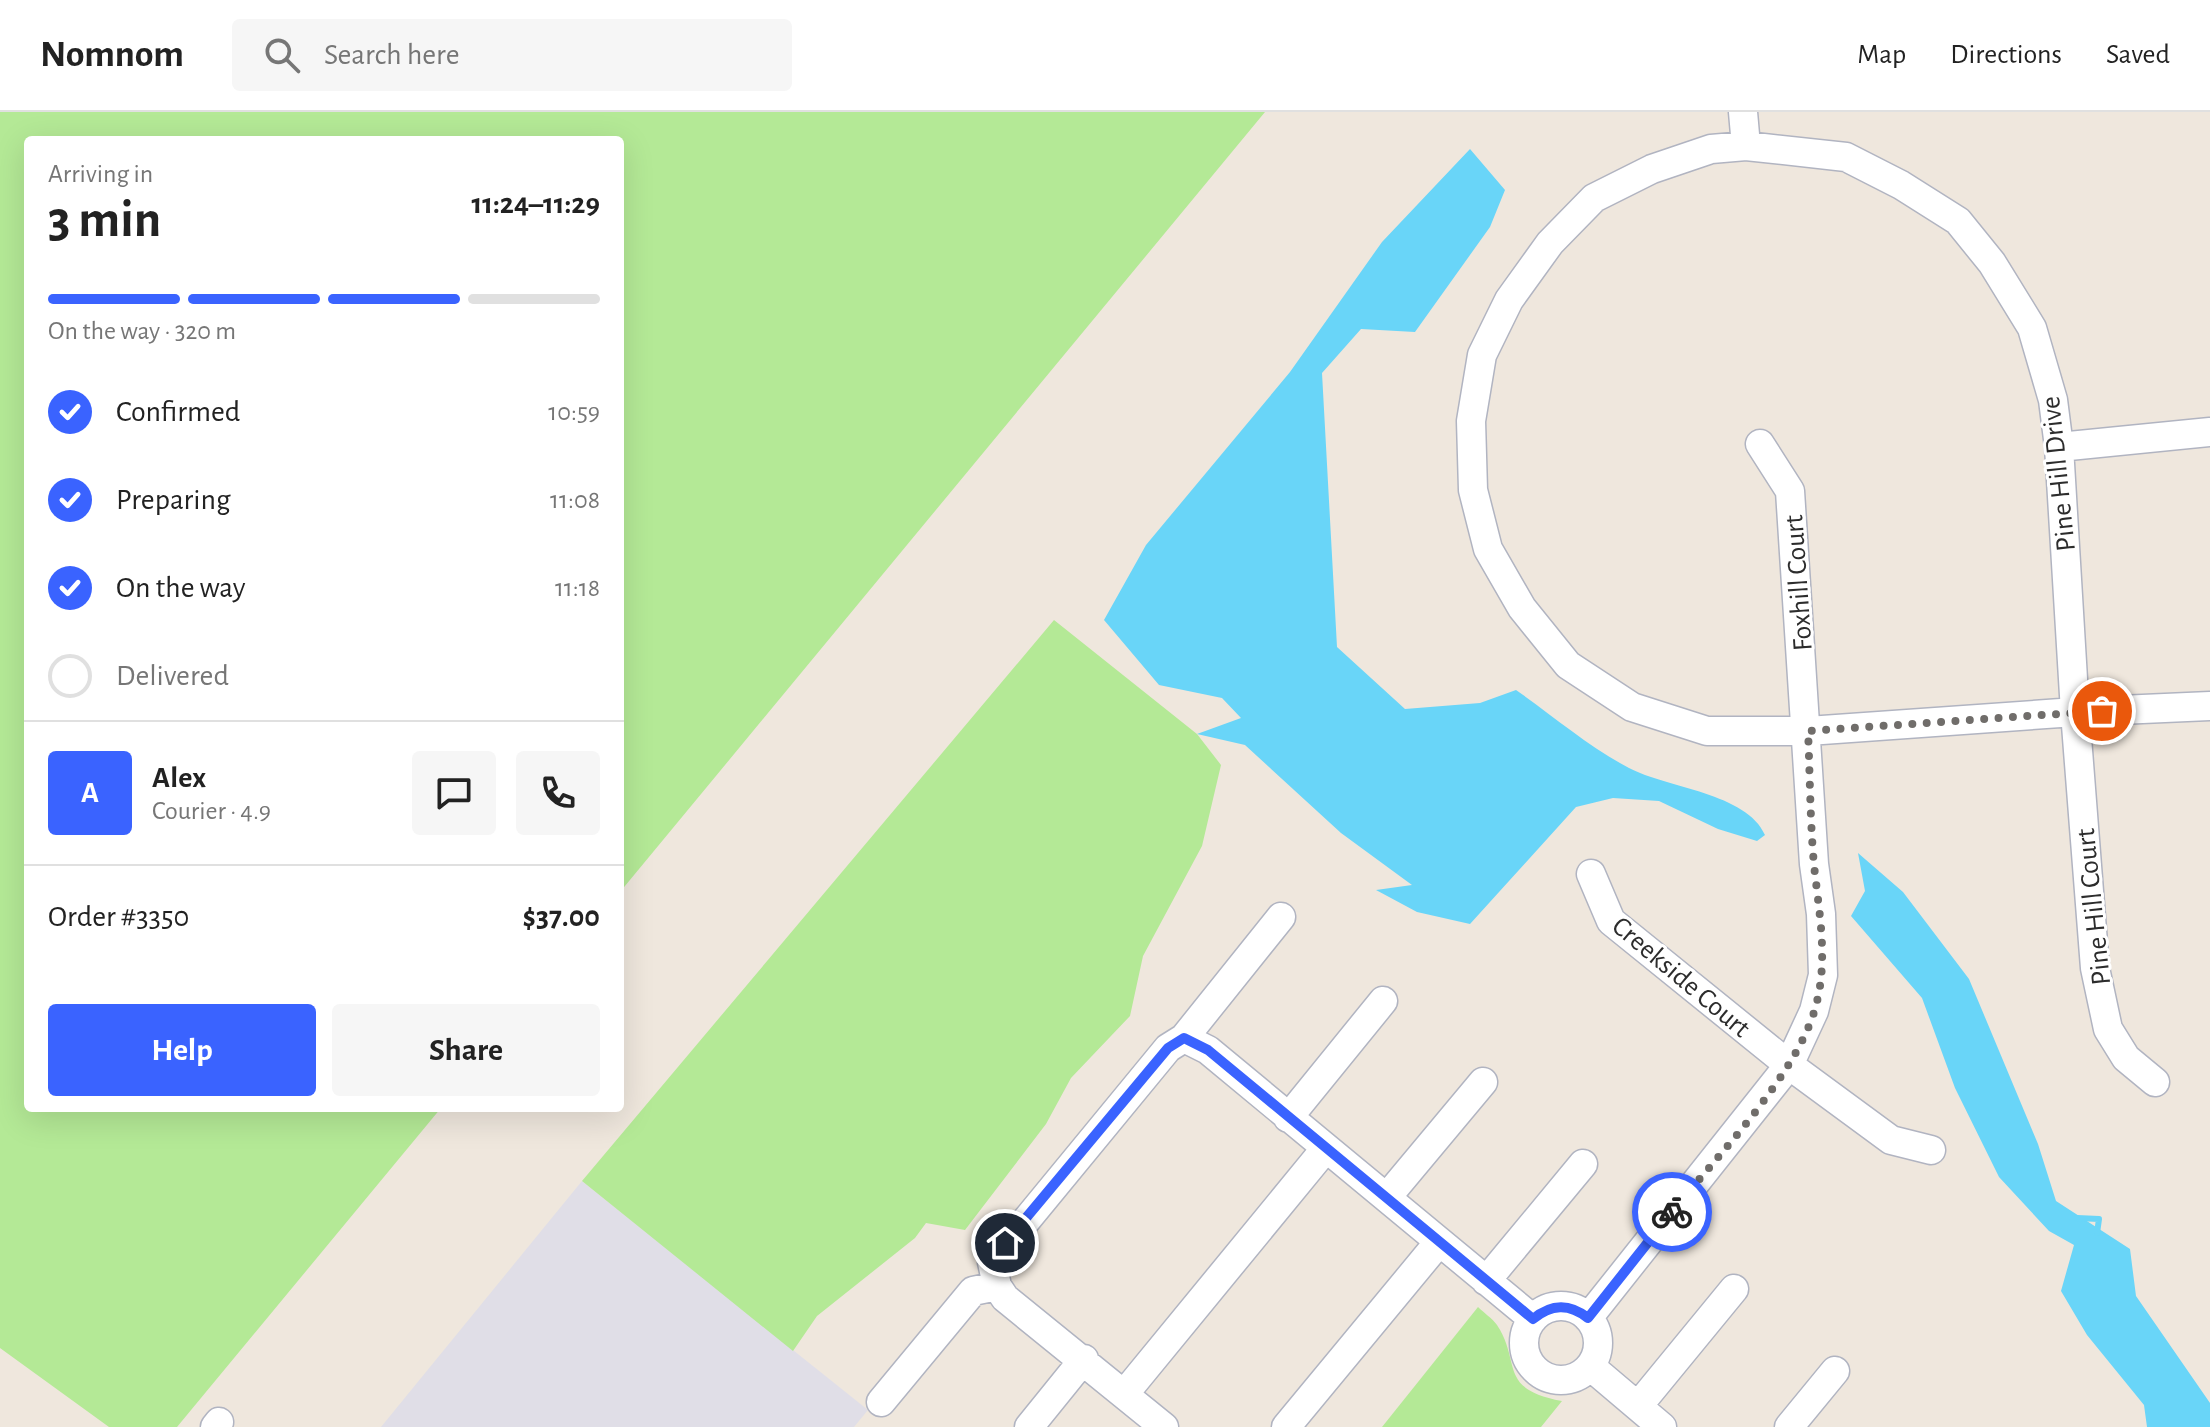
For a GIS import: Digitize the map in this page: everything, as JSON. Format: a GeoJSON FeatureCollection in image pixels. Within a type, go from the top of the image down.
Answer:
{"type":"FeatureCollection","features":[{"type":"Feature","properties":{"kind":"street"},"geometry":{"type":"LineString","coordinates":[[1743,112],[1746,146]]}},
{"type":"Feature","properties":{"kind":"street","name":"Pine Hill Drive"},"geometry":{"type":"LineString","coordinates":[[1746,146],[1846,157],[1901,185],[1958,221],[1992,263],[2032,328],[2053,400],[2059,447],[2075,712],[1808,731],[1707,731],[1632,707],[1568,665],[1522,608],[1488,549],[1473,490],[1471,421],[1482,355],[1509,300],[1550,243],[1594,198],[1652,169],[1711,149],[1746,146]]}},
{"type":"Feature","properties":{"kind":"street"},"geometry":{"type":"LineString","coordinates":[[2059,447],[2210,432]]}},
{"type":"Feature","properties":{"kind":"street","name":"Foxhill Court"},"geometry":{"type":"LineString","coordinates":[[1588,1318],[1789,1065],[1814,1011],[1823,975],[1790,491],[1760,444]]}},
{"type":"Feature","properties":{"kind":"street"},"geometry":{"type":"LineString","coordinates":[[2075,712],[2210,706]]}},
{"type":"Feature","properties":{"kind":"street","name":"Pine Hill Court"},"geometry":{"type":"LineString","coordinates":[[2075,712],[2095,968],[2108,1029],[2120,1048],[2155,1082]]}},
{"type":"Feature","properties":{"kind":"street","name":"Creekside Court"},"geometry":{"type":"LineString","coordinates":[[1591,874],[1611,921],[1789,1065],[1891,1140],[1931,1150]]}},
{"type":"Feature","properties":{"kind":"street"},"geometry":{"type":"LineString","coordinates":[[1164,1427],[1084,1359],[1005,1298],[997,1286],[992,1262],[1168,1048],[1184,1038],[1281,917]]}},
{"type":"Feature","properties":{"kind":"street"},"geometry":{"type":"LineString","coordinates":[[1288,1118],[1383,1001]]}},
{"type":"Feature","properties":{"kind":"street"},"geometry":{"type":"LineString","coordinates":[[1184,1038],[1208,1050],[1533,1319]]}},
{"type":"Feature","properties":{"kind":"street"},"geometry":{"type":"LineString","coordinates":[[1387,1197],[1483,1082]]}},
{"type":"Feature","properties":{"kind":"street"},"geometry":{"type":"LineString","coordinates":[[1125,1393],[1326,1148]]}},
{"type":"Feature","properties":{"kind":"street"},"geometry":{"type":"LineString","coordinates":[[1486,1281],[1583,1164]]}},
{"type":"Feature","properties":{"kind":"street"},"geometry":{"type":"LineString","coordinates":[[1286,1427],[1439,1242]]}},
{"type":"Feature","properties":{"kind":"street"},"geometry":{"type":"LineString","coordinates":[[881,1402],[973,1291],[997,1286]]}},
{"type":"Feature","properties":{"kind":"street"},"geometry":{"type":"LineString","coordinates":[[1590,1366],[1644,1418],[1734,1289]]}},
{"type":"Feature","properties":{"kind":"street"},"geometry":{"type":"LineString","coordinates":[[1555,1307],[1567,1307],[1588,1318],[1598,1342],[1590,1366],[1582,1374],[1559,1380],[1537,1372],[1525,1352],[1526,1329],[1533,1319],[1555,1307]]}},
{"type":"Feature","properties":{"kind":"street"},"geometry":{"type":"LineString","coordinates":[[1029,1427],[1084,1359]]}},
{"type":"Feature","properties":{"kind":"street"},"geometry":{"type":"LineString","coordinates":[[1789,1427],[1835,1371]]}},
{"type":"Feature","properties":{"kind":"shaded area"},"geometry":{"type":"Polygon","coordinates":[[[582,1181],[868,1410],[854,1427],[381,1427],[582,1181]]]}},
{"type":"Feature","properties":{"kind":"green space"},"geometry":{"type":"Polygon","coordinates":[[[0,112],[1265,112],[624,887],[624,136],[24,136],[24,1112],[438,1112],[177,1427],[109,1427],[0,1348],[0,112]]]}},
{"type":"Feature","properties":{"kind":"green space"},"geometry":{"type":"Polygon","coordinates":[[[1054,620],[1197,734],[1221,765],[1202,846],[1143,956],[1130,1016],[1071,1078],[1046,1124],[965,1230],[926,1223],[915,1238],[817,1316],[793,1351],[582,1181],[1054,620]]]}},
{"type":"Feature","properties":{"kind":"green space"},"geometry":{"type":"Polygon","coordinates":[[[1478,1307],[1497,1325],[1519,1382],[1542,1396],[1562,1401],[1541,1427],[1382,1427],[1478,1307]]]}},
{"type":"Feature","properties":{"kind":"water"},"geometry":{"type":"Polygon","coordinates":[[[1470,149],[1505,190],[1490,227],[1415,332],[1361,329],[1322,373],[1337,647],[1405,709],[1480,703],[1516,690],[1614,760],[1645,775],[1724,801],[1756,821],[1765,835],[1757,841],[1718,829],[1659,801],[1613,798],[1576,807],[1470,924],[1417,912],[1376,890],[1412,885],[1341,833],[1245,745],[1197,734],[1241,718],[1222,698],[1159,685],[1104,620],[1146,545],[1290,372],[1382,242],[1470,149]]]}},
{"type":"Feature","properties":{"kind":"water"},"geometry":{"type":"Polygon","coordinates":[[[1858,853],[1903,892],[1969,979],[2038,1144],[2056,1201],[2130,1249],[2136,1296],[2210,1403],[2210,1427],[2147,1427],[2144,1405],[2087,1335],[2061,1291],[2074,1245],[2049,1231],[1999,1177],[1955,1088],[1922,998],[1851,916],[1865,891],[1858,853]]]}},
{"type":"Feature","properties":{"kind":"waterway"},"geometry":{"type":"LineString","coordinates":[[2077,1218],[2099,1219],[2097,1233]]}},
{"type":"Feature","properties":{"kind":"way so far"},"geometry":{"type":"LineString","coordinates":[[1672,1212],[1789,1065],[1814,1011],[1823,975],[1808,731],[2102,711]]}},
{"type":"Feature","properties":{"kind":"route"},"geometry":{"type":"LineString","coordinates":[[1005,1243],[1168,1048],[1184,1038],[1208,1050],[1533,1319],[1555,1307],[1579,1311],[1588,1318],[1672,1212]]}}]}
